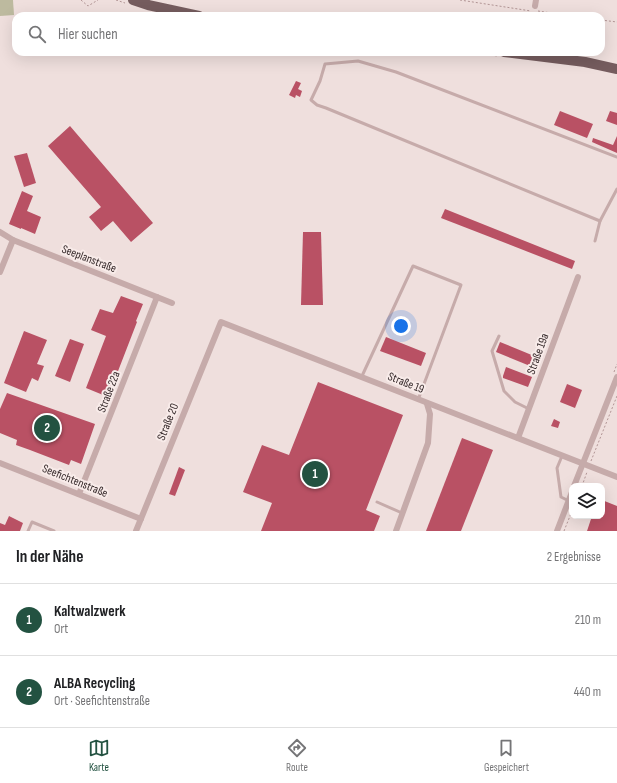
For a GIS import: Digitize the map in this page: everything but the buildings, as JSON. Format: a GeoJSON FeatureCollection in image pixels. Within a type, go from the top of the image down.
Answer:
{"type":"FeatureCollection","features":[{"type":"Feature","properties":{"kind":"main road"},"geometry":{"type":"LineString","coordinates":[[132,2],[180,12]]}},
{"type":"Feature","properties":{"kind":"main road"},"geometry":{"type":"LineString","coordinates":[[537,56],[578,61],[617,69]]}},
{"type":"Feature","properties":{"kind":"street","name":"Seeplanstraße"},"geometry":{"type":"LineString","coordinates":[[0,232],[13,240],[65,262],[172,303]]}},
{"type":"Feature","properties":{"kind":"street"},"geometry":{"type":"LineString","coordinates":[[0,272],[13,240]]}},
{"type":"Feature","properties":{"kind":"street","name":"Straße 19a"},"geometry":{"type":"LineString","coordinates":[[518,438],[578,277]]}},
{"type":"Feature","properties":{"kind":"street","name":"Straße 22a"},"geometry":{"type":"LineString","coordinates":[[79,494],[157,297]]}},
{"type":"Feature","properties":{"kind":"street","name":"Straße 19"},"geometry":{"type":"LineString","coordinates":[[220,322],[617,477]]}},
{"type":"Feature","properties":{"kind":"street","name":"Straße 20"},"geometry":{"type":"LineString","coordinates":[[136,531],[220,322]]}},
{"type":"Feature","properties":{"kind":"street"},"geometry":{"type":"LineString","coordinates":[[576,483],[586,465],[617,378]]}},
{"type":"Feature","properties":{"kind":"street"},"geometry":{"type":"LineString","coordinates":[[396,531],[428,443],[430,414],[427,404]]}},
{"type":"Feature","properties":{"kind":"street","name":"Seefichtenstraße"},"geometry":{"type":"LineString","coordinates":[[0,463],[141,519]]}},
{"type":"Feature","properties":{"kind":"street"},"geometry":{"type":"LineString","coordinates":[[558,531],[568,501]]}},
{"type":"Feature","properties":{"kind":"lane"},"geometry":{"type":"LineString","coordinates":[[600,221],[317,105],[311,100],[326,64],[358,61],[396,72],[617,157]]}},
{"type":"Feature","properties":{"kind":"lane"},"geometry":{"type":"LineString","coordinates":[[595,241],[600,221],[617,189]]}},
{"type":"Feature","properties":{"kind":"lane"},"geometry":{"type":"LineString","coordinates":[[361,377],[413,266],[454,282],[461,285],[418,400]]}},
{"type":"Feature","properties":{"kind":"lane"},"geometry":{"type":"LineString","coordinates":[[499,336],[492,351],[504,390],[514,402],[529,409]]}},
{"type":"Feature","properties":{"kind":"lane"},"geometry":{"type":"LineString","coordinates":[[562,456],[557,468],[562,497],[568,501]]}},
{"type":"Feature","properties":{"kind":"lane"},"geometry":{"type":"LineString","coordinates":[[377,502],[402,512]]}},
{"type":"Feature","properties":{"kind":"lane"},"geometry":{"type":"LineString","coordinates":[[28,531],[32,522],[54,531]]}},
{"type":"Feature","properties":{"kind":"path"},"geometry":{"type":"LineString","coordinates":[[81,0],[88,6],[98,0]]}},
{"type":"Feature","properties":{"kind":"path"},"geometry":{"type":"LineString","coordinates":[[116,0],[132,2]]}},
{"type":"Feature","properties":{"kind":"path"},"geometry":{"type":"LineString","coordinates":[[460,0],[541,12]]}},
{"type":"Feature","properties":{"kind":"path"},"geometry":{"type":"LineString","coordinates":[[605,20],[617,22]]}},
{"type":"Feature","properties":{"kind":"path"},"geometry":{"type":"LineString","coordinates":[[583,483],[586,465],[617,396]]}},
{"type":"Feature","properties":{"kind":"path"},"geometry":{"type":"LineString","coordinates":[[564,531],[569,518]]}},
{"type":"Feature","properties":{"kind":"shaded area"},"geometry":{"type":"Polygon","coordinates":[[[0,0],[13,0],[14,12],[12,12],[12,15],[0,16],[0,0]]]}},
{"type":"Feature","properties":{"kind":"place","name":"ALBA Recycling"},"geometry":{"type":"Point","coordinates":[47,428]}},
{"type":"Feature","properties":{"kind":"place","name":"Kaltwalzwerk"},"geometry":{"type":"Point","coordinates":[315,474]}}]}
